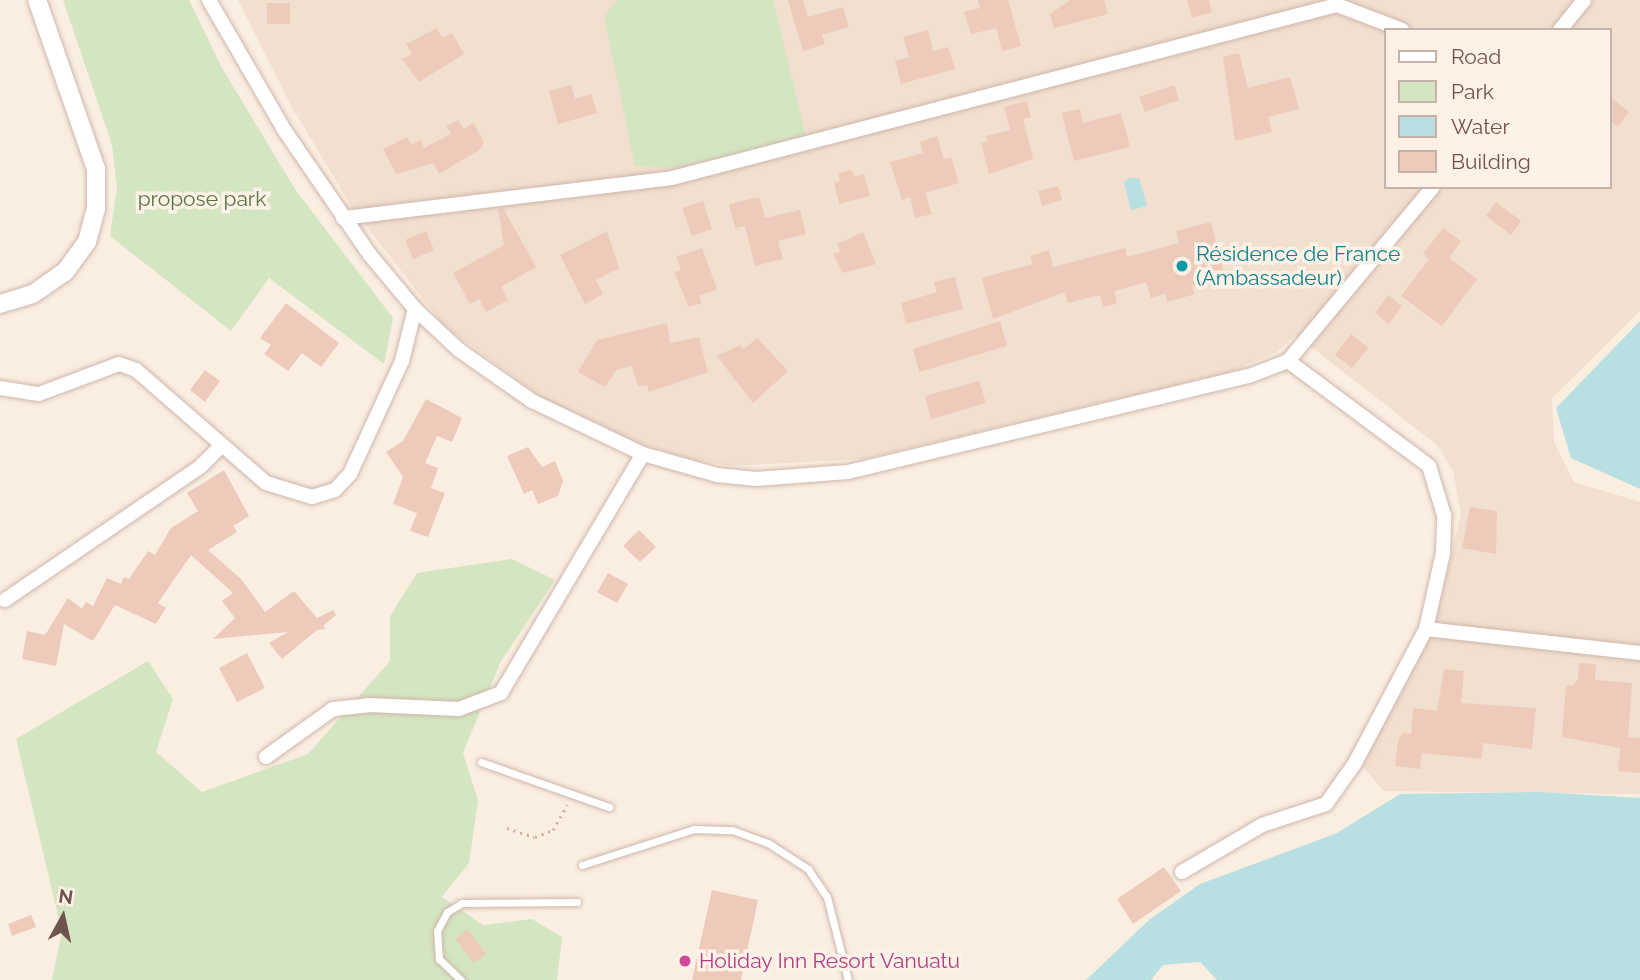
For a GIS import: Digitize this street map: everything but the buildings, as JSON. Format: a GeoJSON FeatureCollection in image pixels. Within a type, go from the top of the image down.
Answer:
{"type":"FeatureCollection","features":[{"type":"Feature","properties":{"kind":"street"},"geometry":{"type":"LineString","coordinates":[[0,304],[33,294],[65,272],[87,242],[96,209],[96,169],[37,0]]}},
{"type":"Feature","properties":{"kind":"street"},"geometry":{"type":"LineString","coordinates":[[209,0],[234,50],[344,218],[415,309],[511,388],[643,454],[717,475],[756,479],[848,471],[1249,376],[1288,361],[1431,189]]}},
{"type":"Feature","properties":{"kind":"street"},"geometry":{"type":"LineString","coordinates":[[1562,28],[1584,0]]}},
{"type":"Feature","properties":{"kind":"street"},"geometry":{"type":"LineString","coordinates":[[344,218],[672,178],[1337,5],[1397,28]]}},
{"type":"Feature","properties":{"kind":"street"},"geometry":{"type":"LineString","coordinates":[[0,388],[39,394],[118,364],[136,370],[220,447],[288,494],[312,497],[335,490],[368,441],[402,361],[415,309]]}},
{"type":"Feature","properties":{"kind":"street"},"geometry":{"type":"LineString","coordinates":[[1182,872],[1262,825],[1326,804],[1355,763],[1426,629],[1443,553],[1444,516],[1429,466],[1288,361]]}},
{"type":"Feature","properties":{"kind":"street"},"geometry":{"type":"LineString","coordinates":[[5,600],[200,467],[220,447]]}},
{"type":"Feature","properties":{"kind":"street"},"geometry":{"type":"LineString","coordinates":[[266,757],[333,709],[369,705],[459,709],[501,692],[643,454]]}},
{"type":"Feature","properties":{"kind":"street"},"geometry":{"type":"LineString","coordinates":[[1426,629],[1640,653]]}},
{"type":"Feature","properties":{"kind":"lane"},"geometry":{"type":"LineString","coordinates":[[481,762],[609,807]]}},
{"type":"Feature","properties":{"kind":"lane"},"geometry":{"type":"LineString","coordinates":[[582,865],[694,829],[732,830],[768,843],[808,869],[827,897],[848,980]]}},
{"type":"Feature","properties":{"kind":"lane"},"geometry":{"type":"LineString","coordinates":[[461,980],[439,960],[437,931],[447,912],[462,903],[577,902]]}},
{"type":"Feature","properties":{"kind":"path"},"geometry":{"type":"LineString","coordinates":[[507,828],[535,837],[553,830],[571,794]]}},
{"type":"Feature","properties":{"kind":"shaded area"},"geometry":{"type":"Polygon","coordinates":[[[238,0],[1640,0],[1640,311],[1552,398],[1554,442],[1574,482],[1640,502],[1640,794],[1384,791],[1362,766],[1439,608],[1461,514],[1453,471],[1437,445],[1296,335],[1275,353],[1227,373],[863,459],[731,466],[682,457],[625,438],[544,399],[443,325],[351,206],[290,104],[238,0]]]}},
{"type":"Feature","properties":{"kind":"green space","name":"propose park"},"geometry":{"type":"Polygon","coordinates":[[[63,0],[189,0],[222,68],[295,189],[393,318],[384,364],[269,278],[231,331],[110,236],[117,187],[112,145],[63,0]]]}},
{"type":"Feature","properties":{"kind":"green space"},"geometry":{"type":"Polygon","coordinates":[[[617,0],[773,0],[807,140],[671,168],[635,166],[604,16],[617,0]]]}},
{"type":"Feature","properties":{"kind":"green space"},"geometry":{"type":"Polygon","coordinates":[[[512,559],[555,580],[500,663],[463,753],[478,800],[469,863],[442,897],[483,925],[532,919],[562,937],[557,980],[52,980],[62,932],[16,739],[148,661],[173,699],[156,752],[202,792],[308,754],[390,661],[390,616],[417,573],[512,559]]]}},
{"type":"Feature","properties":{"kind":"water"},"geometry":{"type":"Polygon","coordinates":[[[1129,178],[1139,178],[1147,206],[1131,210],[1124,182],[1129,178]]]}},
{"type":"Feature","properties":{"kind":"water"},"geometry":{"type":"Polygon","coordinates":[[[1640,321],[1640,489],[1571,458],[1556,408],[1640,321]]]}},
{"type":"Feature","properties":{"kind":"water"},"geometry":{"type":"Polygon","coordinates":[[[1539,792],[1640,798],[1640,980],[1217,980],[1200,962],[1163,965],[1151,980],[1086,980],[1149,920],[1200,884],[1337,833],[1400,794],[1539,792]]]}},
{"type":"Feature","properties":{"kind":"place","name":"Résidence de France (Ambassadeur)"},"geometry":{"type":"Point","coordinates":[1182,266]}},
{"type":"Feature","properties":{"kind":"place","name":"Holiday Inn Resort Vanuatu"},"geometry":{"type":"Point","coordinates":[685,961]}}]}
